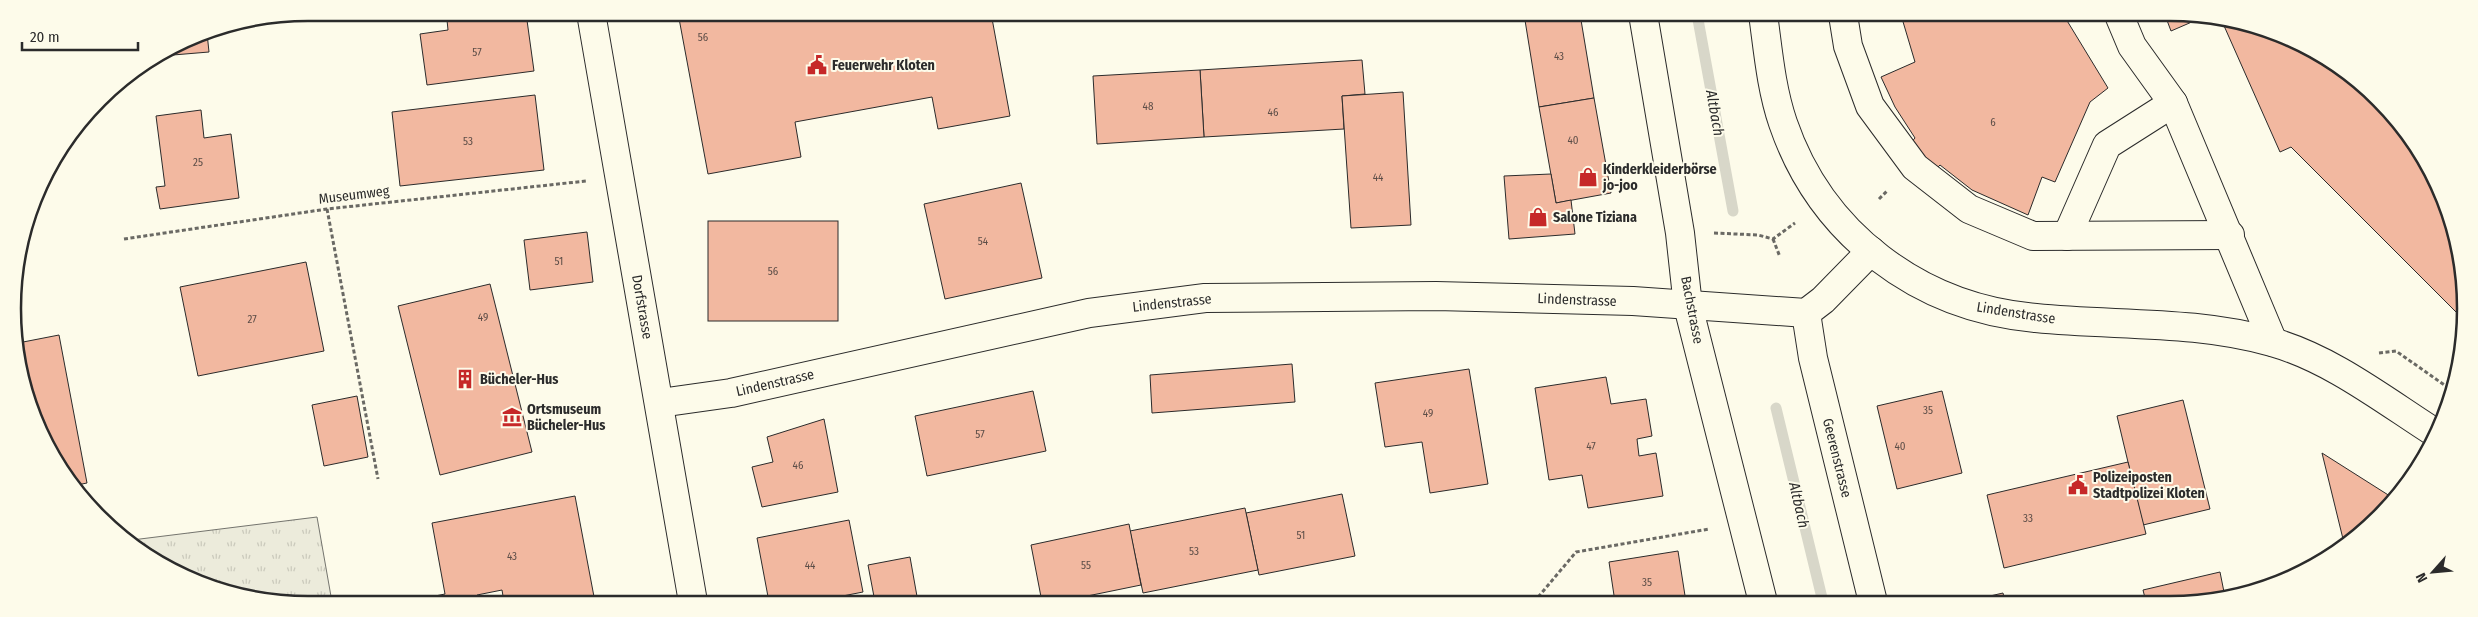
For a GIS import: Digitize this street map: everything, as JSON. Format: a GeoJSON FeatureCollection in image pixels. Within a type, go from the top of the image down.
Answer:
{"type":"FeatureCollection","features":[{"type":"Feature","properties":{"kind":"street","name":"Dorfstrasse"},"geometry":{"type":"LineString","coordinates":[[591,21],[660,404],[692,596]]}},
{"type":"Feature","properties":{"kind":"street","name":"Bachstrasse"},"geometry":{"type":"LineString","coordinates":[[1644,21],[1680,233],[1688,306],[1761,596]]}},
{"type":"Feature","properties":{"kind":"street","name":"Lindenstrasse"},"geometry":{"type":"LineString","coordinates":[[1764,21],[1774,91],[1792,148],[1823,203],[1871,252],[1903,275],[1945,297],[2000,313],[2035,318],[2192,327],[2273,342],[2338,371],[2430,429]]}},
{"type":"Feature","properties":{"kind":"street"},"geometry":{"type":"LineString","coordinates":[[1844,21],[1848,46],[1870,106],[1915,166],[1969,209],[2033,236],[2230,236]]}},
{"type":"Feature","properties":{"kind":"street"},"geometry":{"type":"LineString","coordinates":[[2122,21],[2132,46],[2173,104],[2273,342]]}},
{"type":"Feature","properties":{"kind":"street"},"geometry":{"type":"LineString","coordinates":[[2067,236],[2107,145],[2173,104]]}},
{"type":"Feature","properties":{"kind":"street"},"geometry":{"type":"LineString","coordinates":[[1806,314],[1823,300],[1871,252]]}},
{"type":"Feature","properties":{"kind":"street","name":"Lindenstrasse"},"geometry":{"type":"LineString","coordinates":[[660,404],[731,393],[1089,313],[1205,298],[1436,296],[1633,301],[1806,314]]}},
{"type":"Feature","properties":{"kind":"street","name":"Geerenstrasse"},"geometry":{"type":"LineString","coordinates":[[1806,314],[1813,358],[1872,596]]}},
{"type":"Feature","properties":{"kind":"path","name":"Museumweg"},"geometry":{"type":"LineString","coordinates":[[124,238],[327,209],[587,181]]}},
{"type":"Feature","properties":{"kind":"path"},"geometry":{"type":"LineString","coordinates":[[1878,199],[1888,190]]}},
{"type":"Feature","properties":{"kind":"path"},"geometry":{"type":"LineString","coordinates":[[327,209],[378,479]]}},
{"type":"Feature","properties":{"kind":"path"},"geometry":{"type":"LineString","coordinates":[[1773,239],[1795,223]]}},
{"type":"Feature","properties":{"kind":"path"},"geometry":{"type":"LineString","coordinates":[[1758,235],[1773,239]]}},
{"type":"Feature","properties":{"kind":"path"},"geometry":{"type":"LineString","coordinates":[[1773,239],[1780,257]]}},
{"type":"Feature","properties":{"kind":"path"},"geometry":{"type":"LineString","coordinates":[[1539,596],[1576,552],[1716,528]]}},
{"type":"Feature","properties":{"kind":"green space"},"geometry":{"type":"Polygon","coordinates":[[[317,517],[331,596],[271,593],[216,581],[181,566],[138,539],[317,517]]]}},
{"type":"Feature","properties":{"kind":"building"},"geometry":{"type":"Polygon","coordinates":[[[447,21],[527,21],[534,71],[427,85],[420,34],[448,30],[447,21]]]}},
{"type":"Feature","properties":{"kind":"building"},"geometry":{"type":"Polygon","coordinates":[[[679,21],[992,21],[1010,116],[938,129],[932,97],[795,122],[801,157],[708,174],[679,21]]]}},
{"type":"Feature","properties":{"kind":"building"},"geometry":{"type":"Polygon","coordinates":[[[1525,21],[1581,21],[1594,98],[1539,107],[1525,21]]]}},
{"type":"Feature","properties":{"kind":"building"},"geometry":{"type":"Polygon","coordinates":[[[1903,21],[2067,21],[2108,88],[2090,102],[2055,182],[2042,177],[2028,215],[1972,190],[1940,165],[1933,172],[1907,147],[1915,138],[1895,107],[1881,77],[1915,62],[1903,21]]]}},
{"type":"Feature","properties":{"kind":"building"},"geometry":{"type":"Polygon","coordinates":[[[2167,21],[2191,22],[2171,31],[2167,21]]]}},
{"type":"Feature","properties":{"kind":"building"},"geometry":{"type":"Polygon","coordinates":[[[2224,27],[2262,36],[2313,60],[2359,93],[2385,119],[2418,165],[2442,216],[2454,271],[2457,313],[2291,147],[2280,152],[2224,27]]]}},
{"type":"Feature","properties":{"kind":"building"},"geometry":{"type":"Polygon","coordinates":[[[208,39],[209,52],[174,55],[208,39]]]}},
{"type":"Feature","properties":{"kind":"building"},"geometry":{"type":"Polygon","coordinates":[[[1362,60],[1365,94],[1342,96],[1344,129],[1204,137],[1200,70],[1362,60]]]}},
{"type":"Feature","properties":{"kind":"building"},"geometry":{"type":"Polygon","coordinates":[[[1200,70],[1204,137],[1097,144],[1093,76],[1200,70]]]}},
{"type":"Feature","properties":{"kind":"building"},"geometry":{"type":"Polygon","coordinates":[[[1403,92],[1411,225],[1351,228],[1342,96],[1403,92]]]}},
{"type":"Feature","properties":{"kind":"building"},"geometry":{"type":"Polygon","coordinates":[[[535,95],[544,170],[400,186],[392,112],[535,95]]]}},
{"type":"Feature","properties":{"kind":"building"},"geometry":{"type":"Polygon","coordinates":[[[1594,98],[1611,193],[1556,203],[1539,107],[1594,98]]]}},
{"type":"Feature","properties":{"kind":"building"},"geometry":{"type":"Polygon","coordinates":[[[201,110],[204,138],[231,134],[239,198],[160,209],[156,187],[165,186],[156,116],[201,110]]]}},
{"type":"Feature","properties":{"kind":"building"},"geometry":{"type":"Polygon","coordinates":[[[1551,174],[1556,203],[1571,200],[1575,234],[1509,239],[1504,176],[1551,174]]]}},
{"type":"Feature","properties":{"kind":"building"},"geometry":{"type":"Polygon","coordinates":[[[1021,183],[1042,278],[945,299],[924,204],[1021,183]]]}},
{"type":"Feature","properties":{"kind":"building"},"geometry":{"type":"Polygon","coordinates":[[[708,221],[838,221],[838,321],[708,321],[708,221]]]}},
{"type":"Feature","properties":{"kind":"building"},"geometry":{"type":"Polygon","coordinates":[[[587,232],[593,282],[530,290],[524,240],[587,232]]]}},
{"type":"Feature","properties":{"kind":"building"},"geometry":{"type":"Polygon","coordinates":[[[306,262],[324,351],[198,376],[180,287],[306,262]]]}},
{"type":"Feature","properties":{"kind":"building","name":"Bücheler-Hus"},"geometry":{"type":"Polygon","coordinates":[[[490,284],[532,452],[440,475],[398,306],[490,284]]]}},
{"type":"Feature","properties":{"kind":"building"},"geometry":{"type":"Polygon","coordinates":[[[59,335],[87,483],[81,483],[51,436],[36,401],[24,342],[59,335]]]}},
{"type":"Feature","properties":{"kind":"building"},"geometry":{"type":"Polygon","coordinates":[[[1292,364],[1295,402],[1152,413],[1150,375],[1292,364]]]}},
{"type":"Feature","properties":{"kind":"building"},"geometry":{"type":"Polygon","coordinates":[[[1469,369],[1488,484],[1430,493],[1422,442],[1385,447],[1375,383],[1469,369]]]}},
{"type":"Feature","properties":{"kind":"building"},"geometry":{"type":"Polygon","coordinates":[[[1606,377],[1611,404],[1646,399],[1652,436],[1637,439],[1639,456],[1656,453],[1663,496],[1588,508],[1582,475],[1549,480],[1535,388],[1606,377]]]}},
{"type":"Feature","properties":{"kind":"building"},"geometry":{"type":"Polygon","coordinates":[[[1033,391],[1046,451],[927,476],[915,416],[1033,391]]]}},
{"type":"Feature","properties":{"kind":"building"},"geometry":{"type":"Polygon","coordinates":[[[1942,391],[1962,473],[1897,489],[1877,406],[1942,391]]]}},
{"type":"Feature","properties":{"kind":"building"},"geometry":{"type":"Polygon","coordinates":[[[357,396],[368,457],[324,466],[312,405],[357,396]]]}},
{"type":"Feature","properties":{"kind":"building"},"geometry":{"type":"Polygon","coordinates":[[[2183,400],[2210,509],[2143,525],[2117,416],[2183,400]]]}},
{"type":"Feature","properties":{"kind":"building"},"geometry":{"type":"Polygon","coordinates":[[[824,419],[838,492],[762,507],[752,467],[773,462],[767,437],[824,419]]]}},
{"type":"Feature","properties":{"kind":"building"},"geometry":{"type":"Polygon","coordinates":[[[2322,453],[2388,495],[2373,512],[2343,537],[2322,453]]]}},
{"type":"Feature","properties":{"kind":"building"},"geometry":{"type":"Polygon","coordinates":[[[2128,462],[2146,534],[2004,568],[1987,495],[2128,462]]]}},
{"type":"Feature","properties":{"kind":"building"},"geometry":{"type":"Polygon","coordinates":[[[1342,494],[1355,556],[1259,575],[1246,513],[1342,494]]]}},
{"type":"Feature","properties":{"kind":"building"},"geometry":{"type":"Polygon","coordinates":[[[575,496],[594,596],[503,596],[502,590],[477,596],[435,596],[445,594],[432,523],[575,496]]]}},
{"type":"Feature","properties":{"kind":"building"},"geometry":{"type":"Polygon","coordinates":[[[1245,508],[1258,570],[1143,593],[1130,531],[1245,508]]]}},
{"type":"Feature","properties":{"kind":"building"},"geometry":{"type":"Polygon","coordinates":[[[849,520],[863,592],[843,596],[768,596],[757,538],[849,520]]]}},
{"type":"Feature","properties":{"kind":"building"},"geometry":{"type":"Polygon","coordinates":[[[1129,524],[1141,585],[1087,596],[1041,596],[1031,545],[1129,524]]]}},
{"type":"Feature","properties":{"kind":"building"},"geometry":{"type":"Polygon","coordinates":[[[1678,551],[1685,596],[1614,596],[1609,562],[1678,551]]]}},
{"type":"Feature","properties":{"kind":"building"},"geometry":{"type":"Polygon","coordinates":[[[910,557],[917,596],[874,596],[868,565],[910,557]]]}},
{"type":"Feature","properties":{"kind":"building"},"geometry":{"type":"Polygon","coordinates":[[[2220,572],[2224,590],[2188,595],[2144,596],[2143,590],[2220,572]]]}},
{"type":"Feature","properties":{"kind":"building"},"geometry":{"type":"Polygon","coordinates":[[[2003,593],[2004,596],[1990,596],[2003,593]]]}},
{"type":"Feature","properties":{"kind":"waterway","name":"Altbach"},"geometry":{"type":"LineString","coordinates":[[1698,21],[1733,211]]}},
{"type":"Feature","properties":{"kind":"waterway","name":"Altbach"},"geometry":{"type":"LineString","coordinates":[[1776,408],[1822,596]]}},
{"type":"Feature","properties":{"kind":"place","name":"Feuerwehr Kloten"},"geometry":{"type":"Point","coordinates":[817,65]}},
{"type":"Feature","properties":{"kind":"place","name":"Kinderkleiderbörse jo-joo"},"geometry":{"type":"Point","coordinates":[1588,177]}},
{"type":"Feature","properties":{"kind":"place","name":"Salone Tiziana"},"geometry":{"type":"Point","coordinates":[1538,217]}},
{"type":"Feature","properties":{"kind":"place","name":"Bücheler-Hus"},"geometry":{"type":"Point","coordinates":[465,379]}},
{"type":"Feature","properties":{"kind":"place","name":"Ortsmuseum Bücheler-Hus"},"geometry":{"type":"Point","coordinates":[512,417]}},
{"type":"Feature","properties":{"kind":"place","name":"Polizeiposten Stadtpolizei Kloten"},"geometry":{"type":"Point","coordinates":[2078,485]}}]}
